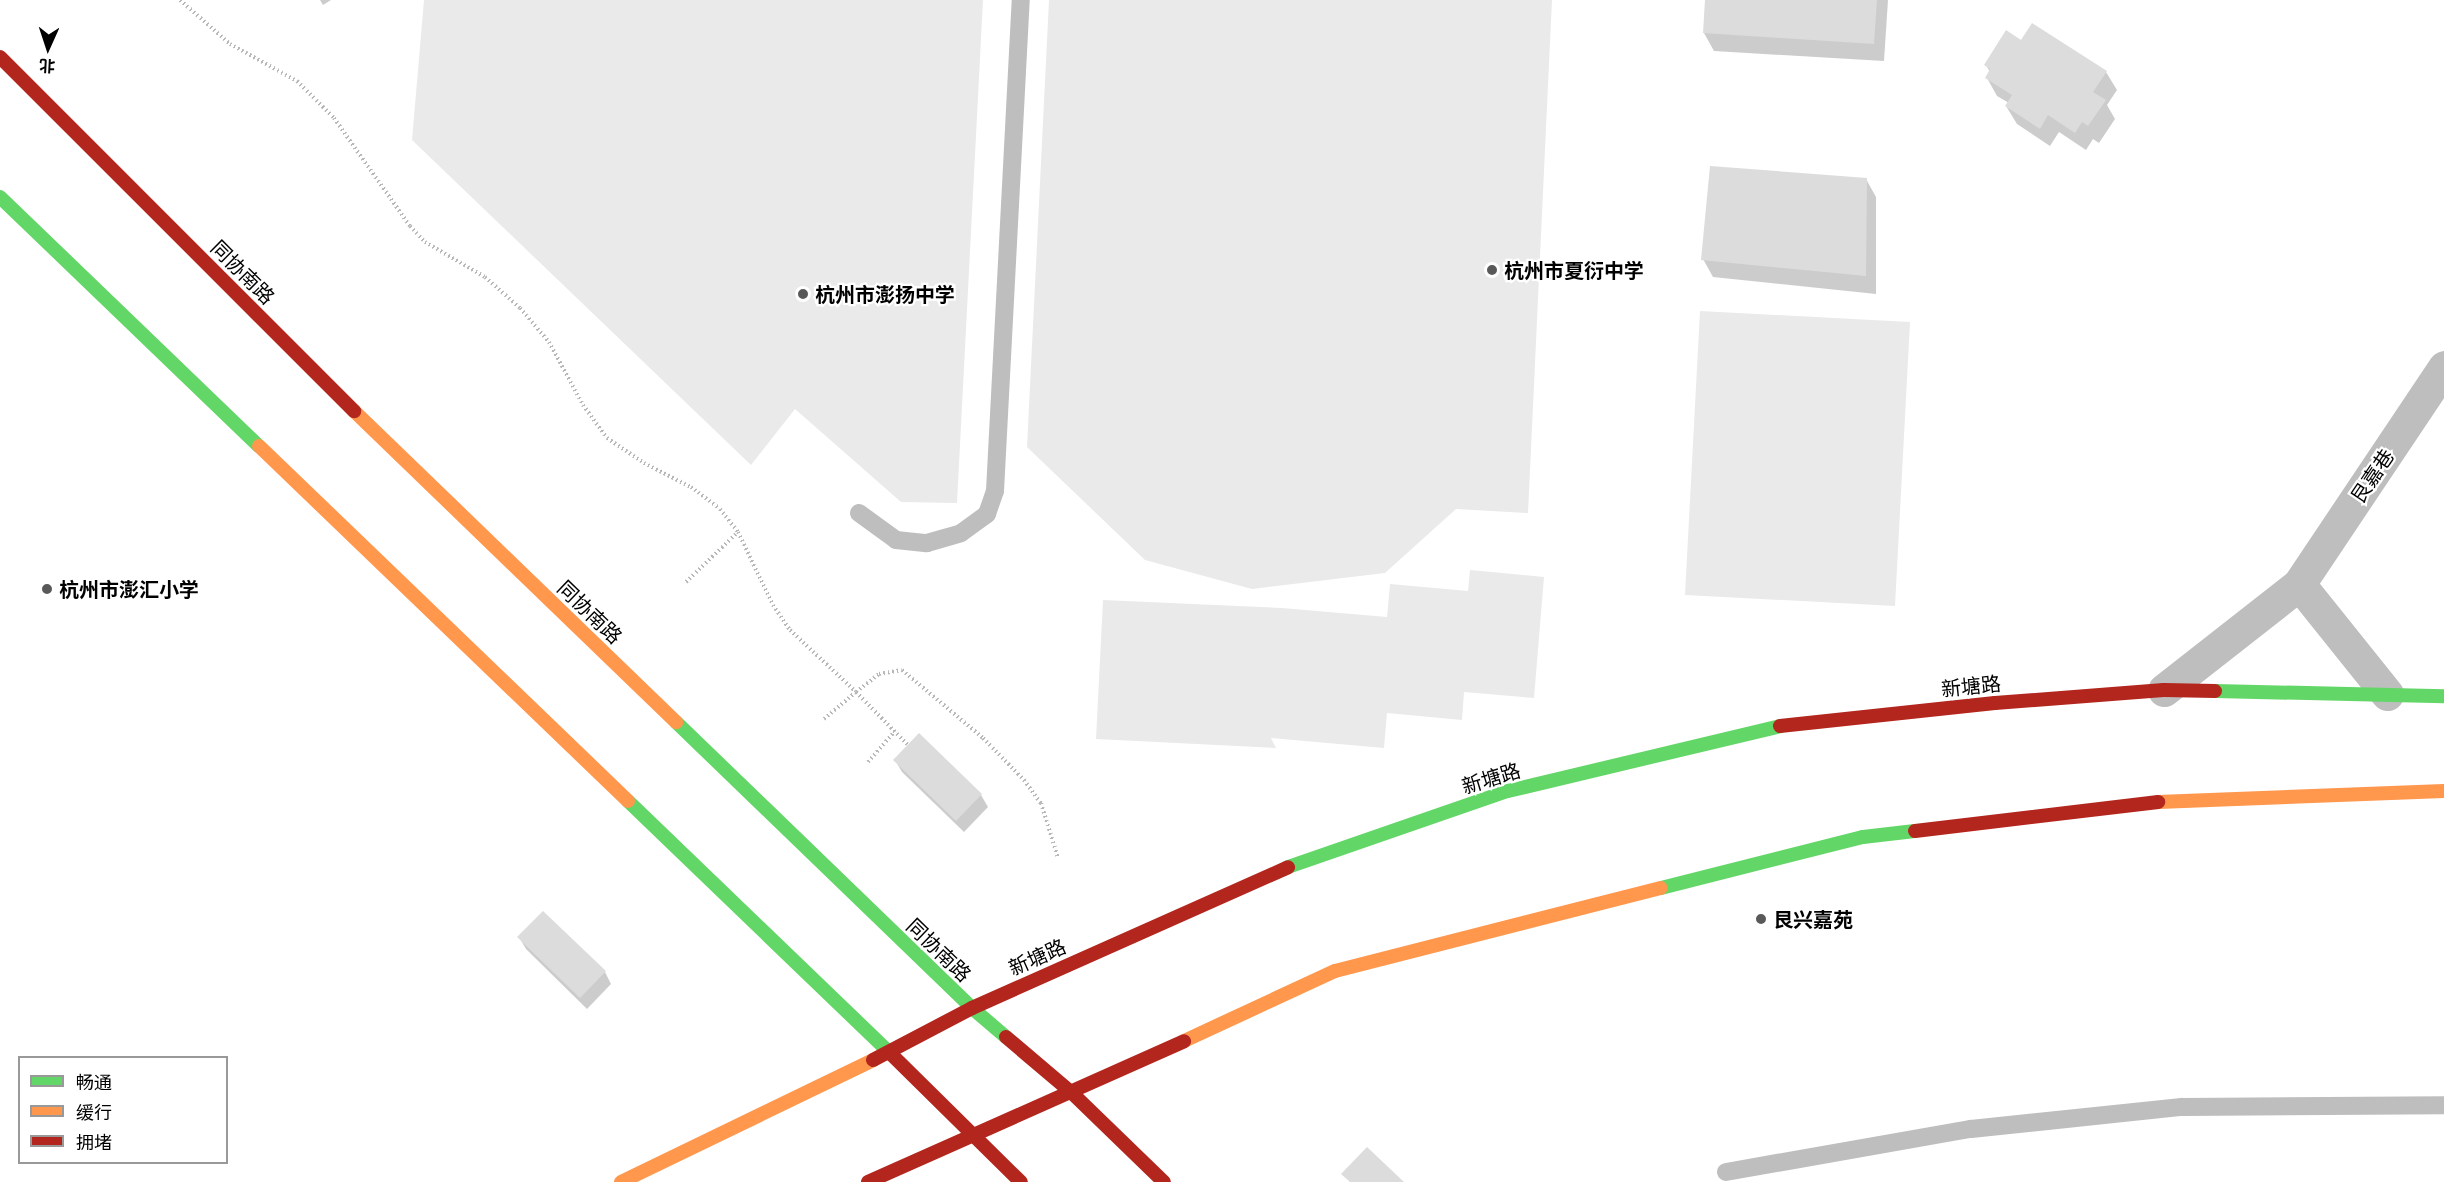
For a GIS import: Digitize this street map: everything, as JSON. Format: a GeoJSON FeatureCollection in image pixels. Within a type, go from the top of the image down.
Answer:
{"type":"FeatureCollection","features":[{"type":"Feature","properties":{"kind":"main road","name":"同协南路"},"geometry":{"type":"LineString","coordinates":[[0,57],[374,430],[972,1008],[1072,1093],[1164,1182]]}},
{"type":"Feature","properties":{"kind":"main road"},"geometry":{"type":"LineString","coordinates":[[0,197],[889,1052],[1021,1182]]}},
{"type":"Feature","properties":{"kind":"main road","name":"新塘路"},"geometry":{"type":"LineString","coordinates":[[621,1182],[889,1052],[972,1008],[1285,868],[1508,791],[1770,727],[1995,702],[2164,690],[2444,696]]}},
{"type":"Feature","properties":{"kind":"main road"},"geometry":{"type":"LineString","coordinates":[[868,1182],[1072,1093],[1335,970],[1863,837],[2150,802],[2444,791]]}},
{"type":"Feature","properties":{"kind":"street","name":"艮嘉巷"},"geometry":{"type":"LineString","coordinates":[[2164,690],[2299,584],[2444,367]]}},
{"type":"Feature","properties":{"kind":"street"},"geometry":{"type":"LineString","coordinates":[[2299,584],[2388,694]]}},
{"type":"Feature","properties":{"kind":"lane"},"geometry":{"type":"LineString","coordinates":[[859,513],[896,540],[927,543],[961,533],[987,514],[995,491],[1022,0]]}},
{"type":"Feature","properties":{"kind":"lane"},"geometry":{"type":"LineString","coordinates":[[1726,1172],[1971,1129],[2182,1107],[2444,1105]]}},
{"type":"Feature","properties":{"kind":"path"},"geometry":{"type":"LineString","coordinates":[[180,0],[230,44],[297,81],[334,118],[410,226],[425,242],[485,277],[520,308],[549,342],[583,405],[607,438],[644,463],[692,487],[720,509],[738,532],[773,605],[790,630],[908,745]]}},
{"type":"Feature","properties":{"kind":"path"},"geometry":{"type":"LineString","coordinates":[[687,582],[738,532]]}},
{"type":"Feature","properties":{"kind":"path"},"geometry":{"type":"LineString","coordinates":[[824,719],[879,674],[902,670],[982,738],[1024,780],[1041,802],[1058,858]]}},
{"type":"Feature","properties":{"kind":"path"},"geometry":{"type":"LineString","coordinates":[[868,762],[895,731]]}},
{"type":"Feature","properties":{"kind":"shaded area","name":"杭州市澎扬中学"},"geometry":{"type":"Polygon","coordinates":[[[424,0],[983,0],[957,503],[901,502],[795,409],[751,465],[412,140],[424,0]]]}},
{"type":"Feature","properties":{"kind":"shaded area"},"geometry":{"type":"Polygon","coordinates":[[[1049,0],[1552,0],[1528,513],[1456,509],[1385,573],[1252,589],[1145,560],[1027,447],[1049,0]]]}},
{"type":"Feature","properties":{"kind":"shaded area"},"geometry":{"type":"Polygon","coordinates":[[[1700,311],[1910,322],[1895,606],[1685,595],[1700,311]]]}},
{"type":"Feature","properties":{"kind":"shaded area"},"geometry":{"type":"Polygon","coordinates":[[[1470,570],[1544,577],[1534,698],[1464,692],[1462,720],[1387,713],[1384,748],[1271,738],[1276,748],[1096,739],[1103,600],[1282,608],[1387,617],[1390,584],[1468,591],[1470,570]]]}},
{"type":"Feature","properties":{"kind":"building"},"geometry":{"type":"Polygon","coordinates":[[[1705,0],[1877,0],[1874,44],[1703,33],[1705,0]]]}},
{"type":"Feature","properties":{"kind":"building"},"geometry":{"type":"Polygon","coordinates":[[[2032,23],[2107,71],[2093,92],[2106,100],[2088,126],[2082,122],[2075,133],[2048,115],[2040,129],[2005,106],[2012,95],[1985,78],[1990,69],[1984,65],[2006,30],[2021,40],[2032,23]]]}},
{"type":"Feature","properties":{"kind":"building"},"geometry":{"type":"Polygon","coordinates":[[[1710,166],[1867,178],[1866,276],[1701,260],[1710,166]]]}},
{"type":"Feature","properties":{"kind":"building"},"geometry":{"type":"Polygon","coordinates":[[[919,733],[982,794],[956,821],[893,760],[919,733]]]}},
{"type":"Feature","properties":{"kind":"building"},"geometry":{"type":"Polygon","coordinates":[[[543,911],[606,971],[580,998],[517,937],[543,911]]]}},
{"type":"Feature","properties":{"kind":"building"},"geometry":{"type":"Polygon","coordinates":[[[1367,1147],[1404,1182],[1350,1182],[1341,1174],[1367,1147]]]}},
{"type":"Feature","properties":{"kind":"traffic: fast"},"geometry":{"type":"LineString","coordinates":[[0,197],[259,446]]}},
{"type":"Feature","properties":{"kind":"traffic: fast"},"geometry":{"type":"LineString","coordinates":[[2215,691],[2444,696]]}},
{"type":"Feature","properties":{"kind":"traffic: fast"},"geometry":{"type":"LineString","coordinates":[[676,722],[972,1008],[1006,1037]]}},
{"type":"Feature","properties":{"kind":"traffic: fast"},"geometry":{"type":"LineString","coordinates":[[1288,867],[1508,791],[1780,726]]}},
{"type":"Feature","properties":{"kind":"traffic: fast"},"geometry":{"type":"LineString","coordinates":[[628,801],[892,1055]]}},
{"type":"Feature","properties":{"kind":"traffic: fast"},"geometry":{"type":"LineString","coordinates":[[1661,888],[1863,837],[1915,831]]}},
{"type":"Feature","properties":{"kind":"traffic: slow"},"geometry":{"type":"LineString","coordinates":[[354,411],[676,722]]}},
{"type":"Feature","properties":{"kind":"traffic: slow"},"geometry":{"type":"LineString","coordinates":[[259,446],[628,801]]}},
{"type":"Feature","properties":{"kind":"traffic: slow"},"geometry":{"type":"LineString","coordinates":[[2158,802],[2444,791]]}},
{"type":"Feature","properties":{"kind":"traffic: slow"},"geometry":{"type":"LineString","coordinates":[[1184,1041],[1335,971],[1661,888]]}},
{"type":"Feature","properties":{"kind":"traffic: slow"},"geometry":{"type":"LineString","coordinates":[[621,1182],[873,1060]]}},
{"type":"Feature","properties":{"kind":"traffic: jam"},"geometry":{"type":"LineString","coordinates":[[0,57],[354,411]]}},
{"type":"Feature","properties":{"kind":"traffic: jam"},"geometry":{"type":"LineString","coordinates":[[1780,726],[1995,703],[2164,690],[2215,691]]}},
{"type":"Feature","properties":{"kind":"traffic: jam"},"geometry":{"type":"LineString","coordinates":[[1915,831],[2158,802]]}},
{"type":"Feature","properties":{"kind":"traffic: jam"},"geometry":{"type":"LineString","coordinates":[[873,1060],[972,1008],[1288,867]]}},
{"type":"Feature","properties":{"kind":"traffic: jam"},"geometry":{"type":"LineString","coordinates":[[1006,1037],[1072,1093],[1164,1182]]}},
{"type":"Feature","properties":{"kind":"traffic: jam"},"geometry":{"type":"LineString","coordinates":[[868,1182],[1184,1041]]}},
{"type":"Feature","properties":{"kind":"traffic: jam"},"geometry":{"type":"LineString","coordinates":[[892,1055],[1021,1182]]}},
{"type":"Feature","properties":{"kind":"place","name":"杭州市夏衍中学"},"geometry":{"type":"Point","coordinates":[1492,270]}},
{"type":"Feature","properties":{"kind":"place","name":"杭州市澎扬中学"},"geometry":{"type":"Point","coordinates":[803,294]}},
{"type":"Feature","properties":{"kind":"place","name":"杭州市澎汇小学"},"geometry":{"type":"Point","coordinates":[47,589]}},
{"type":"Feature","properties":{"kind":"place","name":"艮兴嘉苑"},"geometry":{"type":"Point","coordinates":[1761,919]}}]}
